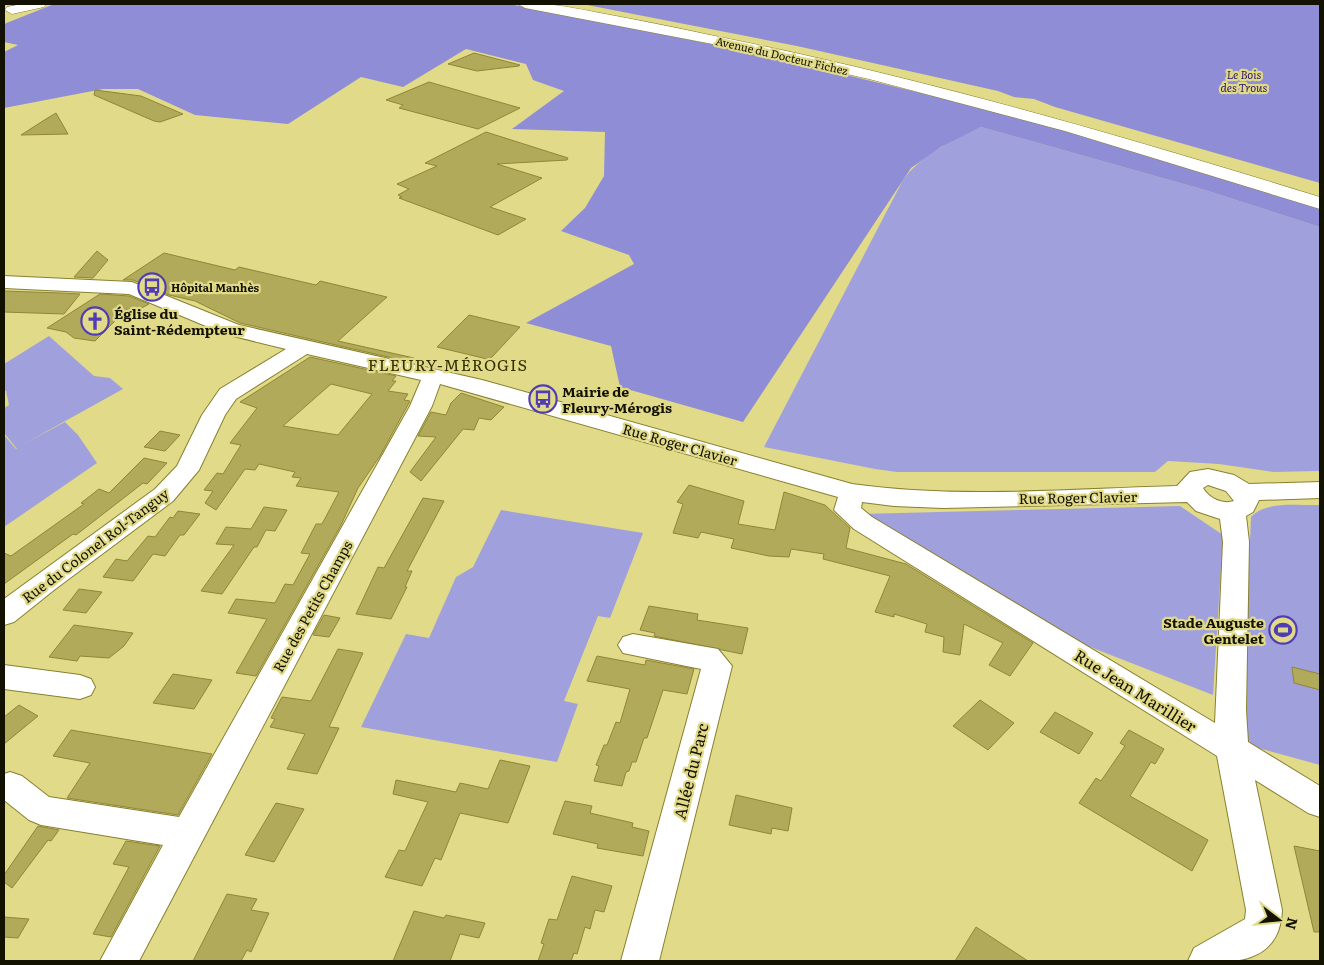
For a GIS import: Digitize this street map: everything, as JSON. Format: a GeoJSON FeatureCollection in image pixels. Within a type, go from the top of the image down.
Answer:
{"type":"FeatureCollection","features":[{"type":"Feature","properties":{"kind":"main road"},"geometry":{"type":"LineString","coordinates":[[8,12],[30,4]]}},
{"type":"Feature","properties":{"kind":"main road"},"geometry":{"type":"LineString","coordinates":[[8,12],[39,4]]}},
{"type":"Feature","properties":{"kind":"main road","name":"Avenue du Docteur Fichez"},"geometry":{"type":"LineString","coordinates":[[524,4],[631,22],[781,53],[1037,118],[1320,203]]}},
{"type":"Feature","properties":{"kind":"main road"},"geometry":{"type":"LineString","coordinates":[[565,4],[708,30],[931,80],[1219,158],[1320,190]]}},
{"type":"Feature","properties":{"kind":"street","name":"Rue Roger Clavier"},"geometry":{"type":"LineString","coordinates":[[4,282],[132,288],[232,330],[474,385],[810,482],[852,492],[894,498],[943,500],[1192,494],[1205,505],[1222,511],[1238,502]]}},
{"type":"Feature","properties":{"kind":"street","name":"Rue du Colonel Rol-Tanguy"},"geometry":{"type":"LineString","coordinates":[[4,615],[44,582],[156,503],[185,472],[214,415],[228,394],[303,347]]}},
{"type":"Feature","properties":{"kind":"street","name":"Rue des Petits Champs"},"geometry":{"type":"LineString","coordinates":[[119,961],[421,406],[428,384],[434,377]]}},
{"type":"Feature","properties":{"kind":"street"},"geometry":{"type":"LineString","coordinates":[[1207,961],[1253,936],[1263,927],[1264,910],[1232,749],[1230,710],[1238,502],[1320,490]]}},
{"type":"Feature","properties":{"kind":"street","name":"Rue Jean Marillier"},"geometry":{"type":"LineString","coordinates":[[852,492],[847,510],[863,522],[1232,749]]}},
{"type":"Feature","properties":{"kind":"street","name":"Allée du Parc"},"geometry":{"type":"LineString","coordinates":[[633,646],[708,657],[717,666],[640,961]]}},
{"type":"Feature","properties":{"kind":"street"},"geometry":{"type":"LineString","coordinates":[[4,677],[80,686]]}},
{"type":"Feature","properties":{"kind":"street"},"geometry":{"type":"LineString","coordinates":[[1232,749],[1320,803]]}},
{"type":"Feature","properties":{"kind":"street"},"geometry":{"type":"LineString","coordinates":[[10,786],[41,810],[188,834]]}},
{"type":"Feature","properties":{"kind":"shaded area"},"geometry":{"type":"Polygon","coordinates":[[[981,127],[1205,190],[1320,227],[1320,471],[1273,472],[1219,464],[1168,461],[1155,472],[897,472],[764,447],[903,180],[928,155],[981,127]]]}},
{"type":"Feature","properties":{"kind":"shaded area"},"geometry":{"type":"Polygon","coordinates":[[[49,336],[94,376],[110,378],[123,389],[22,445],[65,422],[78,435],[97,463],[4,527],[4,435],[17,449],[4,433],[4,408],[9,405],[6,391],[4,390],[4,364],[49,336]]]}},
{"type":"Feature","properties":{"kind":"shaded area","name":"Stade Auguste Gentelet"},"geometry":{"type":"Polygon","coordinates":[[[1320,505],[1320,765],[1247,745],[1243,713],[1251,517],[1266,508],[1274,506],[1320,505]]]}},
{"type":"Feature","properties":{"kind":"shaded area"},"geometry":{"type":"Polygon","coordinates":[[[1180,506],[1223,535],[1213,695],[1075,641],[861,514],[1180,506]]]}},
{"type":"Feature","properties":{"kind":"shaded area"},"geometry":{"type":"Polygon","coordinates":[[[501,510],[643,533],[610,618],[598,616],[564,701],[578,704],[557,762],[361,727],[406,634],[429,638],[456,577],[473,567],[501,510]]]}},
{"type":"Feature","properties":{"kind":"green space"},"geometry":{"type":"Polygon","coordinates":[[[54,4],[509,4],[756,53],[937,97],[1108,142],[1320,209],[1320,227],[1205,190],[981,127],[941,147],[911,168],[743,422],[620,387],[611,346],[526,323],[634,264],[629,255],[561,231],[585,208],[604,176],[605,132],[512,129],[564,91],[533,80],[526,64],[466,49],[403,87],[361,77],[288,124],[195,115],[138,89],[103,89],[4,108],[4,52],[18,45],[4,42],[4,24],[54,4]]]}},
{"type":"Feature","properties":{"kind":"green space","name":"Le Bois des Trous"},"geometry":{"type":"Polygon","coordinates":[[[582,4],[1320,4],[1320,183],[1055,107],[1034,99],[1014,97],[998,91],[797,46],[582,4]]]}},
{"type":"Feature","properties":{"kind":"building"},"geometry":{"type":"Polygon","coordinates":[[[474,53],[520,65],[477,71],[448,64],[474,53]]]}},
{"type":"Feature","properties":{"kind":"building"},"geometry":{"type":"Polygon","coordinates":[[[429,82],[520,108],[478,129],[399,108],[403,105],[386,100],[429,82]]]}},
{"type":"Feature","properties":{"kind":"building"},"geometry":{"type":"Polygon","coordinates":[[[95,90],[141,96],[183,114],[160,122],[154,121],[94,95],[95,90]]]}},
{"type":"Feature","properties":{"kind":"building"},"geometry":{"type":"Polygon","coordinates":[[[56,113],[68,134],[21,135],[46,119],[56,113]]]}},
{"type":"Feature","properties":{"kind":"building"},"geometry":{"type":"Polygon","coordinates":[[[486,132],[568,158],[567,160],[497,164],[542,178],[490,207],[526,219],[498,235],[399,198],[402,197],[398,195],[409,189],[397,184],[437,166],[425,163],[486,132]]]}},
{"type":"Feature","properties":{"kind":"building"},"geometry":{"type":"Polygon","coordinates":[[[97,251],[108,260],[93,278],[74,277],[97,251]]]}},
{"type":"Feature","properties":{"kind":"building"},"geometry":{"type":"Polygon","coordinates":[[[164,253],[235,270],[239,267],[316,285],[320,281],[387,297],[338,341],[414,358],[410,362],[240,323],[195,301],[169,295],[133,280],[123,280],[164,253]]]}},
{"type":"Feature","properties":{"kind":"building"},"geometry":{"type":"Polygon","coordinates":[[[4,291],[80,294],[64,314],[4,312],[4,291]]]}},
{"type":"Feature","properties":{"kind":"building"},"geometry":{"type":"Polygon","coordinates":[[[100,294],[129,296],[149,304],[134,312],[127,309],[95,341],[74,338],[66,332],[47,328],[100,294]]]}},
{"type":"Feature","properties":{"kind":"building"},"geometry":{"type":"Polygon","coordinates":[[[469,315],[520,327],[492,357],[487,359],[437,347],[469,315]]]}},
{"type":"Feature","properties":{"kind":"building"},"geometry":{"type":"Polygon","coordinates":[[[310,357],[396,376],[392,381],[396,381],[388,391],[408,394],[404,400],[410,401],[380,456],[358,488],[341,525],[256,676],[236,673],[267,619],[228,613],[236,599],[275,603],[285,584],[293,585],[310,554],[301,553],[316,524],[322,524],[339,492],[296,486],[301,478],[292,477],[295,472],[259,464],[255,470],[245,469],[216,510],[205,503],[213,491],[204,490],[217,473],[223,474],[241,445],[230,443],[257,408],[240,402],[310,357]],[[331,384],[283,426],[338,435],[372,394],[331,384]]]}},
{"type":"Feature","properties":{"kind":"building"},"geometry":{"type":"Polygon","coordinates":[[[461,393],[504,407],[491,420],[479,418],[474,430],[463,429],[421,481],[410,472],[436,437],[418,436],[431,412],[446,415],[451,403],[461,393]]]}},
{"type":"Feature","properties":{"kind":"building"},"geometry":{"type":"Polygon","coordinates":[[[160,431],[180,435],[165,451],[144,447],[160,431]]]}},
{"type":"Feature","properties":{"kind":"building"},"geometry":{"type":"Polygon","coordinates":[[[144,458],[167,463],[147,484],[143,483],[76,535],[73,534],[4,584],[4,553],[11,556],[84,504],[81,503],[99,489],[109,493],[144,458]]]}},
{"type":"Feature","properties":{"kind":"building"},"geometry":{"type":"Polygon","coordinates":[[[689,485],[744,501],[738,524],[775,530],[784,492],[825,505],[850,528],[846,548],[906,564],[1033,643],[1010,676],[989,665],[1003,643],[964,624],[960,655],[943,652],[944,637],[925,632],[927,624],[894,614],[894,617],[875,612],[890,576],[823,559],[824,554],[791,549],[789,557],[769,556],[731,548],[734,539],[701,532],[698,538],[673,533],[683,504],[677,502],[689,485]]]}},
{"type":"Feature","properties":{"kind":"building"},"geometry":{"type":"Polygon","coordinates":[[[423,498],[444,501],[407,571],[412,571],[405,587],[407,587],[391,619],[356,614],[378,567],[384,568],[423,498]]]}},
{"type":"Feature","properties":{"kind":"building"},"geometry":{"type":"Polygon","coordinates":[[[264,507],[287,510],[275,531],[266,530],[257,547],[254,547],[222,594],[201,591],[234,545],[216,544],[226,527],[251,529],[264,507]]]}},
{"type":"Feature","properties":{"kind":"building"},"geometry":{"type":"Polygon","coordinates":[[[178,511],[200,514],[184,535],[180,535],[165,556],[153,554],[133,581],[103,577],[116,559],[127,561],[148,536],[155,537],[170,517],[173,518],[178,511]]]}},
{"type":"Feature","properties":{"kind":"building"},"geometry":{"type":"Polygon","coordinates":[[[79,589],[102,592],[86,613],[63,610],[79,589]]]}},
{"type":"Feature","properties":{"kind":"building"},"geometry":{"type":"Polygon","coordinates":[[[649,606],[698,614],[697,620],[748,628],[742,654],[654,636],[655,633],[640,630],[649,606]]]}},
{"type":"Feature","properties":{"kind":"building"},"geometry":{"type":"Polygon","coordinates":[[[324,615],[340,618],[329,637],[313,635],[324,615]]]}},
{"type":"Feature","properties":{"kind":"building"},"geometry":{"type":"Polygon","coordinates":[[[74,625],[133,633],[124,646],[109,658],[80,656],[77,661],[49,657],[74,625]]]}},
{"type":"Feature","properties":{"kind":"building"},"geometry":{"type":"Polygon","coordinates":[[[338,649],[363,653],[329,727],[339,728],[317,774],[287,769],[305,734],[270,727],[275,719],[271,718],[282,697],[311,701],[338,649]]]}},
{"type":"Feature","properties":{"kind":"building"},"geometry":{"type":"Polygon","coordinates":[[[597,656],[645,665],[646,660],[694,669],[687,694],[663,690],[647,738],[644,738],[636,762],[632,762],[629,771],[626,772],[622,786],[594,781],[599,766],[596,765],[604,745],[607,745],[616,722],[620,723],[630,689],[587,681],[597,656]]]}},
{"type":"Feature","properties":{"kind":"building"},"geometry":{"type":"Polygon","coordinates":[[[1292,667],[1320,674],[1320,690],[1294,683],[1292,667]]]}},
{"type":"Feature","properties":{"kind":"building"},"geometry":{"type":"Polygon","coordinates":[[[173,674],[212,680],[194,709],[153,703],[173,674]]]}},
{"type":"Feature","properties":{"kind":"building"},"geometry":{"type":"Polygon","coordinates":[[[980,700],[1014,723],[988,750],[953,726],[980,700]]]}},
{"type":"Feature","properties":{"kind":"building"},"geometry":{"type":"Polygon","coordinates":[[[19,705],[38,716],[4,744],[4,717],[19,705]]]}},
{"type":"Feature","properties":{"kind":"building"},"geometry":{"type":"Polygon","coordinates":[[[1055,712],[1093,733],[1079,754],[1040,732],[1055,712]]]}},
{"type":"Feature","properties":{"kind":"building"},"geometry":{"type":"Polygon","coordinates":[[[71,730],[212,754],[178,815],[67,798],[90,763],[53,756],[71,730]]]}},
{"type":"Feature","properties":{"kind":"building"},"geometry":{"type":"Polygon","coordinates":[[[1129,730],[1164,749],[1155,764],[1151,762],[1130,796],[1208,840],[1192,871],[1079,803],[1096,778],[1101,781],[1125,746],[1120,743],[1129,730]]]}},
{"type":"Feature","properties":{"kind":"building"},"geometry":{"type":"Polygon","coordinates":[[[500,760],[530,766],[508,823],[460,813],[441,860],[435,858],[422,886],[385,877],[399,850],[405,851],[428,802],[393,794],[396,780],[456,792],[460,783],[488,789],[500,760]]]}},
{"type":"Feature","properties":{"kind":"building"},"geometry":{"type":"Polygon","coordinates":[[[736,795],[792,808],[788,831],[772,828],[771,834],[729,825],[736,795]]]}},
{"type":"Feature","properties":{"kind":"building"},"geometry":{"type":"Polygon","coordinates":[[[565,801],[592,806],[590,813],[633,823],[632,827],[649,831],[643,856],[597,848],[598,844],[553,834],[565,801]]]}},
{"type":"Feature","properties":{"kind":"building"},"geometry":{"type":"Polygon","coordinates":[[[276,803],[304,809],[274,862],[245,855],[276,803]]]}},
{"type":"Feature","properties":{"kind":"building"},"geometry":{"type":"Polygon","coordinates":[[[38,826],[59,830],[51,841],[48,840],[12,888],[4,882],[4,875],[38,826]]]}},
{"type":"Feature","properties":{"kind":"building"},"geometry":{"type":"Polygon","coordinates":[[[126,841],[160,846],[111,937],[93,934],[129,867],[113,864],[126,841]]]}},
{"type":"Feature","properties":{"kind":"building"},"geometry":{"type":"Polygon","coordinates":[[[1294,846],[1320,851],[1320,932],[1314,932],[1294,846]]]}},
{"type":"Feature","properties":{"kind":"building"},"geometry":{"type":"Polygon","coordinates":[[[572,876],[612,886],[604,912],[595,910],[590,929],[585,927],[577,954],[574,953],[571,961],[538,961],[544,944],[541,943],[549,919],[557,920],[572,876]]]}},
{"type":"Feature","properties":{"kind":"building"},"geometry":{"type":"Polygon","coordinates":[[[227,894],[257,899],[251,910],[269,913],[251,952],[247,950],[241,961],[193,961],[227,894]]]}},
{"type":"Feature","properties":{"kind":"building"},"geometry":{"type":"Polygon","coordinates":[[[414,911],[444,918],[446,915],[485,923],[479,938],[460,934],[450,961],[393,961],[414,911]]]}},
{"type":"Feature","properties":{"kind":"building"},"geometry":{"type":"Polygon","coordinates":[[[4,917],[29,919],[18,938],[4,937],[4,917]]]}},
{"type":"Feature","properties":{"kind":"building"},"geometry":{"type":"Polygon","coordinates":[[[976,927],[1028,961],[955,961],[976,927]]]}},
{"type":"Feature","properties":{"kind":"place","name":"Hôpital Manhès"},"geometry":{"type":"Point","coordinates":[152,287]}},
{"type":"Feature","properties":{"kind":"place","name":"Église du Saint-Rédempteur"},"geometry":{"type":"Point","coordinates":[95,321]}},
{"type":"Feature","properties":{"kind":"place","name":"Mairie de Fleury-Mérogis"},"geometry":{"type":"Point","coordinates":[543,399]}},
{"type":"Feature","properties":{"kind":"place","name":"Stade Auguste Gentelet"},"geometry":{"type":"Point","coordinates":[1283,630]}},
{"type":"Feature","properties":{"kind":"district","name":"FLEURY-MÉROGIS"},"geometry":{"type":"Point","coordinates":[448,364]}}]}
